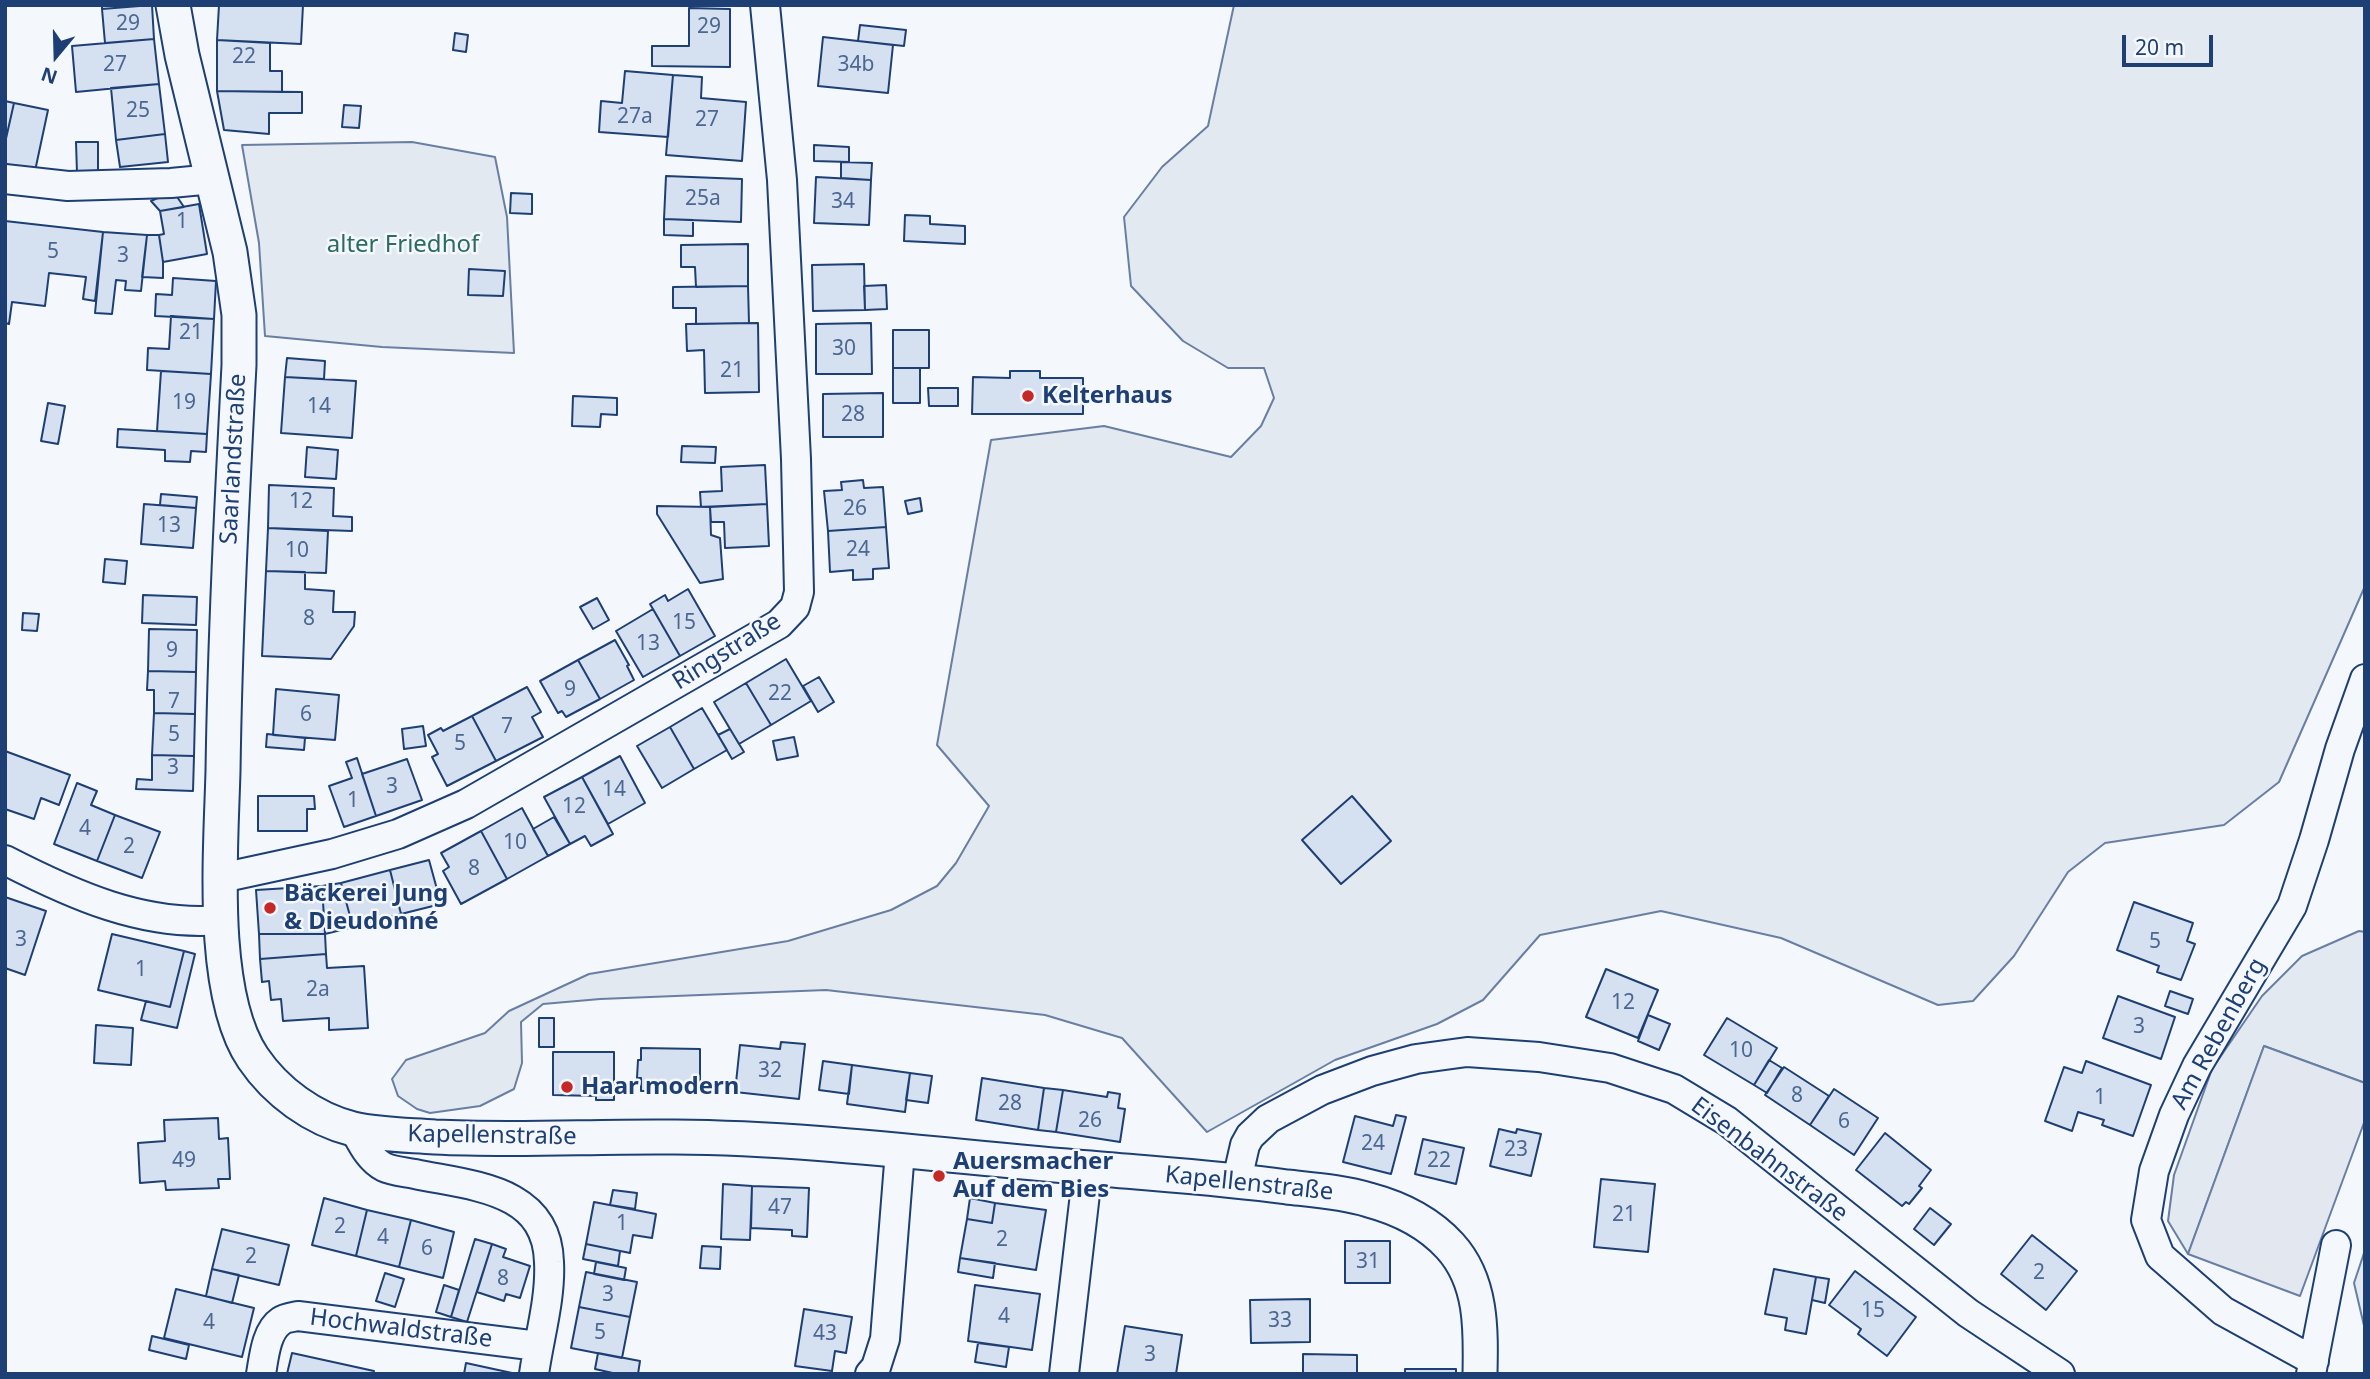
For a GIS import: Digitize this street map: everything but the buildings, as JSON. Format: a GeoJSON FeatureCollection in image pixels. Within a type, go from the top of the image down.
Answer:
{"type":"FeatureCollection","features":[{"type":"Feature","properties":{"kind":"street","name":"Saarlandstraße"},"geometry":{"type":"LineString","coordinates":[[173,5],[182,55],[230,252],[239,316],[224,705],[221,920]]}},
{"type":"Feature","properties":{"kind":"street","name":"Ringstraße"},"geometry":{"type":"LineString","coordinates":[[221,878],[332,854],[398,834],[466,804],[779,624],[795,607],[799,592],[796,459],[782,180],[765,5]]}},
{"type":"Feature","properties":{"kind":"street"},"geometry":{"type":"LineString","coordinates":[[5,179],[68,186],[171,183],[213,178]]}},
{"type":"Feature","properties":{"kind":"street","name":"Am Rebenberg"},"geometry":{"type":"LineString","coordinates":[[2313,1367],[2223,1311],[2160,1256],[2146,1220],[2154,1171],[2174,1115],[2191,1078],[2292,906],[2340,749],[2365,679]]}},
{"type":"Feature","properties":{"kind":"street"},"geometry":{"type":"LineString","coordinates":[[5,860],[56,886],[115,908],[169,920],[221,920]]}},
{"type":"Feature","properties":{"kind":"street","name":"Kapellenstraße"},"geometry":{"type":"LineString","coordinates":[[221,920],[229,996],[237,1028],[252,1056],[271,1079],[298,1104],[323,1119],[354,1129],[389,1134],[484,1140],[732,1137],[1237,1180],[1368,1199],[1401,1210],[1428,1227],[1449,1245],[1465,1266],[1475,1290],[1480,1319],[1480,1374]]}},
{"type":"Feature","properties":{"kind":"street","name":"Eisenbahnstraße"},"geometry":{"type":"LineString","coordinates":[[1237,1180],[1245,1145],[1250,1136],[1268,1119],[1321,1090],[1371,1071],[1416,1059],[1467,1052],[1539,1057],[1610,1068],[1674,1089],[1727,1121],[1968,1313],[2060,1374]]}},
{"type":"Feature","properties":{"kind":"street"},"geometry":{"type":"LineString","coordinates":[[354,1129],[368,1154],[384,1167],[495,1191],[518,1201],[534,1215],[547,1239],[550,1263],[534,1374]]}},
{"type":"Feature","properties":{"kind":"street"},"geometry":{"type":"LineString","coordinates":[[870,1374],[876,1367],[885,1339],[900,1151]]}},
{"type":"Feature","properties":{"kind":"street"},"geometry":{"type":"LineString","coordinates":[[1064,1374],[1088,1168]]}},
{"type":"Feature","properties":{"kind":"street"},"geometry":{"type":"LineString","coordinates":[[2313,1367],[2336,1245]]}},
{"type":"Feature","properties":{"kind":"street","name":"Hochwaldstraße"},"geometry":{"type":"LineString","coordinates":[[261,1374],[272,1331],[281,1321],[298,1316],[538,1346]]}},
{"type":"Feature","properties":{"kind":"green space"},"geometry":{"type":"Polygon","coordinates":[[[1234,5],[2365,5],[2365,586],[2279,782],[2224,825],[2105,843],[2068,872],[2014,956],[1973,1001],[1938,1005],[1781,938],[1661,911],[1540,935],[1483,1000],[1437,1024],[1335,1060],[1207,1132],[1122,1038],[1045,1015],[826,990],[600,999],[543,1004],[521,1022],[522,1063],[514,1089],[480,1106],[430,1113],[417,1109],[398,1096],[392,1079],[406,1060],[485,1033],[509,1011],[589,974],[788,941],[891,910],[937,886],[956,863],[989,806],[937,745],[991,440],[1104,426],[1231,457],[1261,426],[1274,398],[1264,368],[1228,368],[1183,341],[1131,286],[1124,217],[1162,167],[1208,126],[1234,5]]]}},
{"type":"Feature","properties":{"kind":"green space","name":"alter Friedhof"},"geometry":{"type":"Polygon","coordinates":[[[412,142],[495,157],[507,217],[514,353],[382,347],[265,336],[259,243],[242,145],[412,142]]]}},
{"type":"Feature","properties":{"kind":"green space"},"geometry":{"type":"Polygon","coordinates":[[[2359,931],[2365,932],[2365,1083],[2264,1046],[2188,1254],[2168,1221],[2174,1175],[2212,1069],[2262,996],[2302,956],[2359,931]]]}},
{"type":"Feature","properties":{"kind":"green space"},"geometry":{"type":"Polygon","coordinates":[[[2365,1250],[2365,1330],[2354,1283],[2365,1250]]]}},
{"type":"Feature","properties":{"kind":"shaded area"},"geometry":{"type":"Polygon","coordinates":[[[2264,1046],[2365,1083],[2365,1120],[2300,1296],[2188,1254],[2264,1046]]]}},
{"type":"Feature","properties":{"kind":"place","name":"Kelterhaus"},"geometry":{"type":"Point","coordinates":[1028,396]}},
{"type":"Feature","properties":{"kind":"place","name":"Bäckerei Jung & Dieudonné"},"geometry":{"type":"Point","coordinates":[270,908]}},
{"type":"Feature","properties":{"kind":"place","name":"Haar modern"},"geometry":{"type":"Point","coordinates":[567,1087]}},
{"type":"Feature","properties":{"kind":"place","name":"Auersmacher Auf dem Bies"},"geometry":{"type":"Point","coordinates":[939,1176]}}]}
